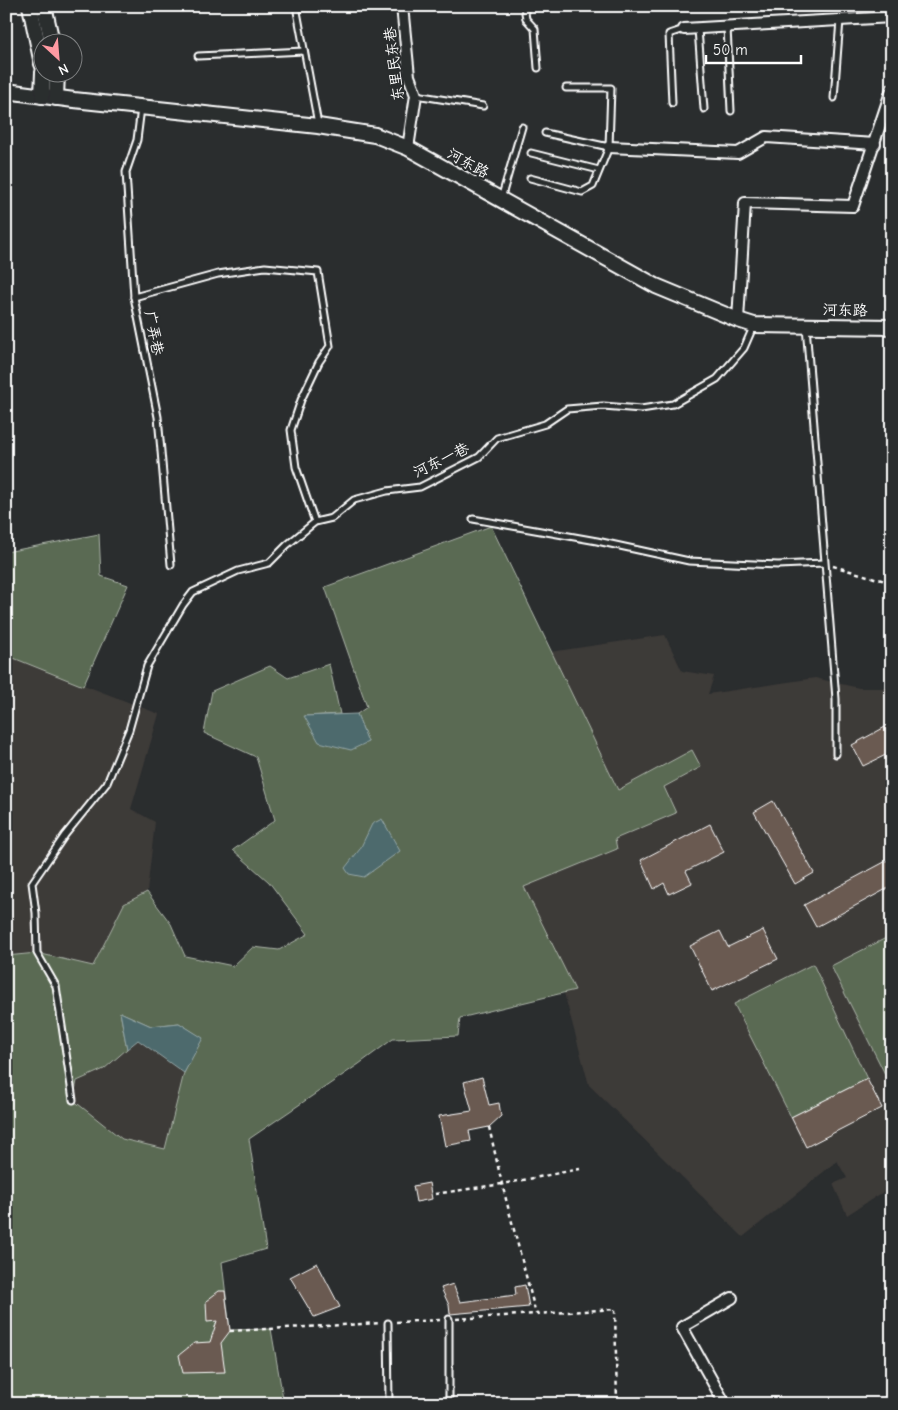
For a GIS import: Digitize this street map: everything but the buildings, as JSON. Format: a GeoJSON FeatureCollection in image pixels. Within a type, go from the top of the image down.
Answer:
{"type":"FeatureCollection","features":[{"type":"Feature","properties":{"kind":"main road"},"geometry":{"type":"LineString","coordinates":[[30,6],[35,32]]}},
{"type":"Feature","properties":{"kind":"main road"},"geometry":{"type":"LineString","coordinates":[[44,6],[50,32]]}},
{"type":"Feature","properties":{"kind":"main road"},"geometry":{"type":"LineString","coordinates":[[45,82],[49,97]]}},
{"type":"Feature","properties":{"kind":"main road"},"geometry":{"type":"LineString","coordinates":[[49,97],[54,82]]}},
{"type":"Feature","properties":{"kind":"main road","name":"河东路"},"geometry":{"type":"LineString","coordinates":[[6,91],[141,108],[318,126],[375,135],[408,148],[656,286],[738,320],[754,325],[892,327]]}},
{"type":"Feature","properties":{"kind":"street","name":"东里民东巷"},"geometry":{"type":"LineString","coordinates":[[402,6],[409,76],[416,95],[408,148]]}},
{"type":"Feature","properties":{"kind":"street"},"geometry":{"type":"LineString","coordinates":[[684,29],[892,17]]}},
{"type":"Feature","properties":{"kind":"street"},"geometry":{"type":"LineString","coordinates":[[738,320],[745,203],[853,206],[892,89]]}},
{"type":"Feature","properties":{"kind":"street"},"geometry":{"type":"LineString","coordinates":[[609,147],[738,153],[766,137],[875,144]]}},
{"type":"Feature","properties":{"kind":"street"},"geometry":{"type":"LineString","coordinates":[[725,1404],[682,1327],[732,1298]]}},
{"type":"Feature","properties":{"kind":"lane"},"geometry":{"type":"LineString","coordinates":[[296,6],[318,126]]}},
{"type":"Feature","properties":{"kind":"lane"},"geometry":{"type":"LineString","coordinates":[[524,6],[526,19],[535,29],[538,68]]}},
{"type":"Feature","properties":{"kind":"lane"},"geometry":{"type":"LineString","coordinates":[[834,98],[840,20]]}},
{"type":"Feature","properties":{"kind":"lane"},"geometry":{"type":"LineString","coordinates":[[727,26],[731,111]]}},
{"type":"Feature","properties":{"kind":"lane"},"geometry":{"type":"LineString","coordinates":[[698,28],[704,109]]}},
{"type":"Feature","properties":{"kind":"lane"},"geometry":{"type":"LineString","coordinates":[[672,103],[669,34],[684,29]]}},
{"type":"Feature","properties":{"kind":"lane"},"geometry":{"type":"LineString","coordinates":[[198,56],[304,52]]}},
{"type":"Feature","properties":{"kind":"lane"},"geometry":{"type":"LineString","coordinates":[[530,178],[582,192],[593,186],[609,147],[611,88],[566,88]]}},
{"type":"Feature","properties":{"kind":"lane"},"geometry":{"type":"LineString","coordinates":[[416,95],[484,106]]}},
{"type":"Feature","properties":{"kind":"lane","name":"广弄巷"},"geometry":{"type":"LineString","coordinates":[[141,108],[136,140],[126,172],[134,297],[158,417],[171,565]]}},
{"type":"Feature","properties":{"kind":"lane"},"geometry":{"type":"LineString","coordinates":[[501,200],[522,128]]}},
{"type":"Feature","properties":{"kind":"lane"},"geometry":{"type":"LineString","coordinates":[[545,133],[609,147]]}},
{"type":"Feature","properties":{"kind":"lane"},"geometry":{"type":"LineString","coordinates":[[531,153],[599,170]]}},
{"type":"Feature","properties":{"kind":"lane"},"geometry":{"type":"LineString","coordinates":[[134,297],[218,274],[265,267],[318,272],[330,346],[319,362],[300,400],[291,430],[296,467],[315,522]]}},
{"type":"Feature","properties":{"kind":"lane","name":"河东一巷"},"geometry":{"type":"LineString","coordinates":[[73,1100],[56,986],[37,953],[36,913],[32,883],[65,835],[107,783],[129,730],[147,666],[183,605],[193,592],[238,572],[269,563],[315,522],[332,518],[354,500],[387,491],[420,487],[479,457],[496,438],[545,424],[567,408],[603,406],[642,409],[673,404],[717,379],[744,348],[754,325]]}},
{"type":"Feature","properties":{"kind":"lane"},"geometry":{"type":"LineString","coordinates":[[806,326],[836,699],[836,754]]}},
{"type":"Feature","properties":{"kind":"lane"},"geometry":{"type":"LineString","coordinates":[[473,519],[597,541],[689,561],[778,565],[824,563]]}},
{"type":"Feature","properties":{"kind":"lane"},"geometry":{"type":"LineString","coordinates":[[449,1319],[449,1404]]}},
{"type":"Feature","properties":{"kind":"lane"},"geometry":{"type":"LineString","coordinates":[[388,1323],[389,1404]]}},
{"type":"Feature","properties":{"kind":"path"},"geometry":{"type":"LineString","coordinates":[[824,563],[892,583]]}},
{"type":"Feature","properties":{"kind":"path"},"geometry":{"type":"LineString","coordinates":[[489,1127],[536,1314]]}},
{"type":"Feature","properties":{"kind":"path"},"geometry":{"type":"LineString","coordinates":[[435,1194],[502,1184],[580,1169]]}},
{"type":"Feature","properties":{"kind":"path"},"geometry":{"type":"LineString","coordinates":[[230,1331],[614,1309],[617,1404]]}},
{"type":"Feature","properties":{"kind":"shaded area"},"geometry":{"type":"Polygon","coordinates":[[[325,587],[550,652],[665,635],[682,671],[714,676],[708,694],[815,678],[859,688],[892,688],[892,1194],[888,1189],[847,1215],[833,1184],[847,1178],[837,1161],[743,1237],[589,1085],[564,993],[575,990],[414,856],[357,714],[367,707],[325,587]]]}},
{"type":"Feature","properties":{"kind":"shaded area"},"geometry":{"type":"Polygon","coordinates":[[[6,655],[159,714],[131,809],[155,822],[147,892],[124,904],[93,966],[37,953],[6,956],[6,655]]]}},
{"type":"Feature","properties":{"kind":"shaded area"},"geometry":{"type":"Polygon","coordinates":[[[138,1039],[184,1073],[165,1149],[122,1139],[73,1100],[77,1081],[104,1069],[138,1039]]]}},
{"type":"Feature","properties":{"kind":"green space"},"geometry":{"type":"Polygon","coordinates":[[[491,526],[618,790],[692,750],[701,767],[664,787],[676,813],[615,839],[617,849],[524,887],[575,990],[460,1018],[458,1036],[393,1039],[249,1139],[266,1249],[222,1262],[230,1330],[271,1329],[284,1404],[6,1404],[6,956],[37,953],[93,966],[124,904],[147,892],[171,924],[185,956],[233,966],[253,947],[279,950],[308,934],[269,882],[233,850],[275,820],[256,757],[204,733],[212,691],[270,666],[288,678],[329,664],[340,714],[305,716],[368,742],[357,714],[367,707],[325,587],[491,526]],[[120,1012],[127,1049],[104,1069],[77,1081],[73,1100],[122,1139],[165,1149],[184,1073],[202,1038],[179,1023],[151,1026],[120,1012]]]}},
{"type":"Feature","properties":{"kind":"green space"},"geometry":{"type":"Polygon","coordinates":[[[99,534],[101,576],[128,585],[83,686],[6,655],[6,552],[99,534]]]}},
{"type":"Feature","properties":{"kind":"green space"},"geometry":{"type":"Polygon","coordinates":[[[892,935],[892,1088],[831,966],[892,935]]]}},
{"type":"Feature","properties":{"kind":"green space"},"geometry":{"type":"Polygon","coordinates":[[[813,964],[867,1079],[791,1117],[734,1004],[813,964]]]}},
{"type":"Feature","properties":{"kind":"water"},"geometry":{"type":"Polygon","coordinates":[[[357,714],[368,742],[351,750],[319,742],[304,716],[357,714]]]}},
{"type":"Feature","properties":{"kind":"water"},"geometry":{"type":"Polygon","coordinates":[[[382,819],[400,851],[364,877],[349,874],[345,868],[360,849],[372,824],[382,819]]]}},
{"type":"Feature","properties":{"kind":"water"},"geometry":{"type":"Polygon","coordinates":[[[120,1012],[151,1026],[179,1023],[203,1038],[184,1073],[138,1040],[127,1049],[120,1012]]]}}]}
